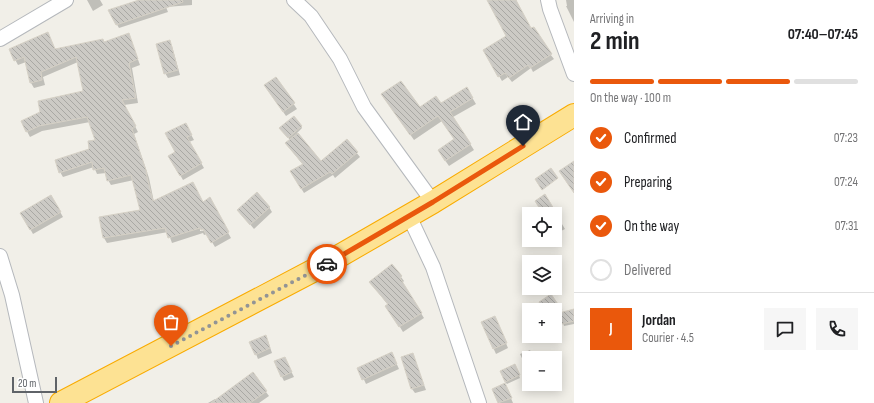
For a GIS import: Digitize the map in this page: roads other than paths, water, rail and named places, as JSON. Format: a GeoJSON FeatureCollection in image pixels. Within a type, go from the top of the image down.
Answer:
{"type":"FeatureCollection","features":[{"type":"Feature","properties":{"kind":"highway"},"geometry":{"type":"LineString","coordinates":[[61,403],[322,266],[433,202],[574,115]]}},
{"type":"Feature","properties":{"kind":"street"},"geometry":{"type":"LineString","coordinates":[[0,39],[66,0]]}},
{"type":"Feature","properties":{"kind":"street"},"geometry":{"type":"LineString","coordinates":[[294,0],[311,16],[340,59],[364,107],[433,202]]}},
{"type":"Feature","properties":{"kind":"street"},"geometry":{"type":"LineString","coordinates":[[548,0],[574,74]]}},
{"type":"Feature","properties":{"kind":"street"},"geometry":{"type":"LineString","coordinates":[[409,216],[433,267],[480,403]]}},
{"type":"Feature","properties":{"kind":"street"},"geometry":{"type":"LineString","coordinates":[[0,256],[14,303],[36,403]]}}]}
